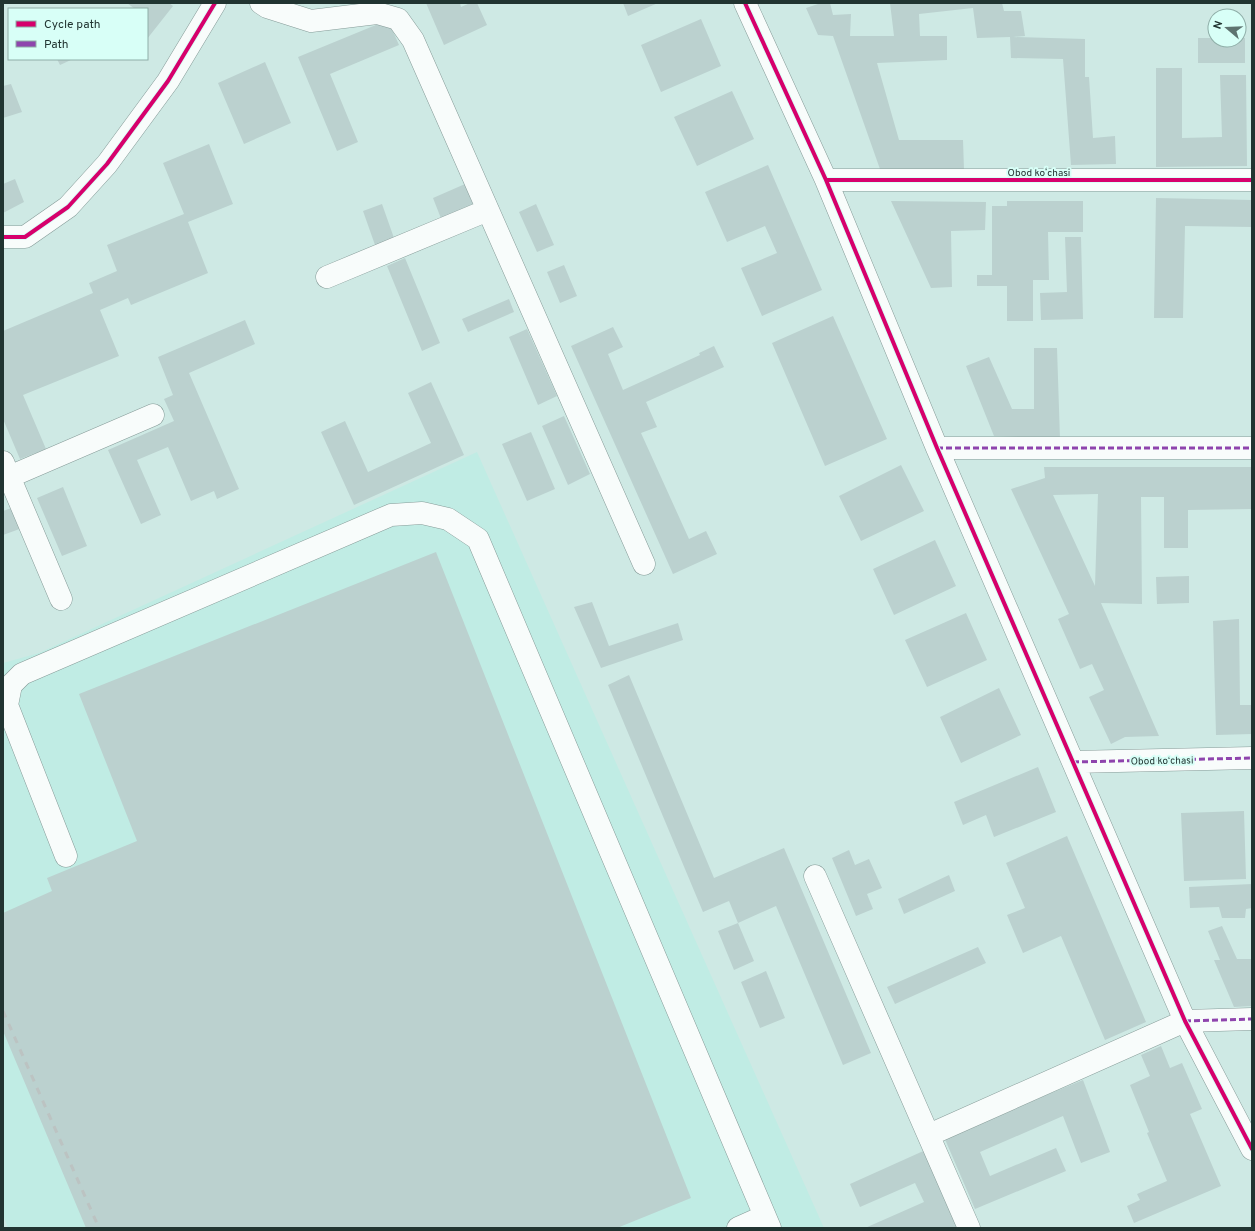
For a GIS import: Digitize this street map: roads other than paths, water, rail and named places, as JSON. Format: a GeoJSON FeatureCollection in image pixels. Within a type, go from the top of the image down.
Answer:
{"type":"FeatureCollection","features":[{"type":"Feature","properties":{"kind":"street"},"geometry":{"type":"LineString","coordinates":[[3,237],[25,237],[68,207],[107,164],[168,81],[215,3]]}},
{"type":"Feature","properties":{"kind":"street"},"geometry":{"type":"LineString","coordinates":[[261,3],[267,7],[311,21],[377,13],[398,19],[413,40],[644,564]]}},
{"type":"Feature","properties":{"kind":"street"},"geometry":{"type":"LineString","coordinates":[[745,3],[826,180],[937,448],[1185,1021],[1252,1149]]}},
{"type":"Feature","properties":{"kind":"street","name":"Obod koʻchasi"},"geometry":{"type":"LineString","coordinates":[[826,180],[1252,180]]}},
{"type":"Feature","properties":{"kind":"street"},"geometry":{"type":"LineString","coordinates":[[327,277],[488,210]]}},
{"type":"Feature","properties":{"kind":"street"},"geometry":{"type":"LineString","coordinates":[[61,599],[8,484],[153,415]]}},
{"type":"Feature","properties":{"kind":"street"},"geometry":{"type":"LineString","coordinates":[[937,448],[1252,448]]}},
{"type":"Feature","properties":{"kind":"street"},"geometry":{"type":"LineString","coordinates":[[66,856],[7,705],[11,685],[22,674],[391,515],[422,513],[448,519],[478,539],[768,1222],[738,1228]]}},
{"type":"Feature","properties":{"kind":"street","name":"Obod koʻchasi"},"geometry":{"type":"LineString","coordinates":[[1073,762],[1252,758]]}},
{"type":"Feature","properties":{"kind":"street"},"geometry":{"type":"LineString","coordinates":[[816,876],[969,1228]]}},
{"type":"Feature","properties":{"kind":"street"},"geometry":{"type":"LineString","coordinates":[[928,1135],[1185,1021],[1252,1019]]}},
{"type":"Feature","properties":{"kind":"railway"},"geometry":{"type":"LineString","coordinates":[[3,1011],[99,1228]]}}]}
